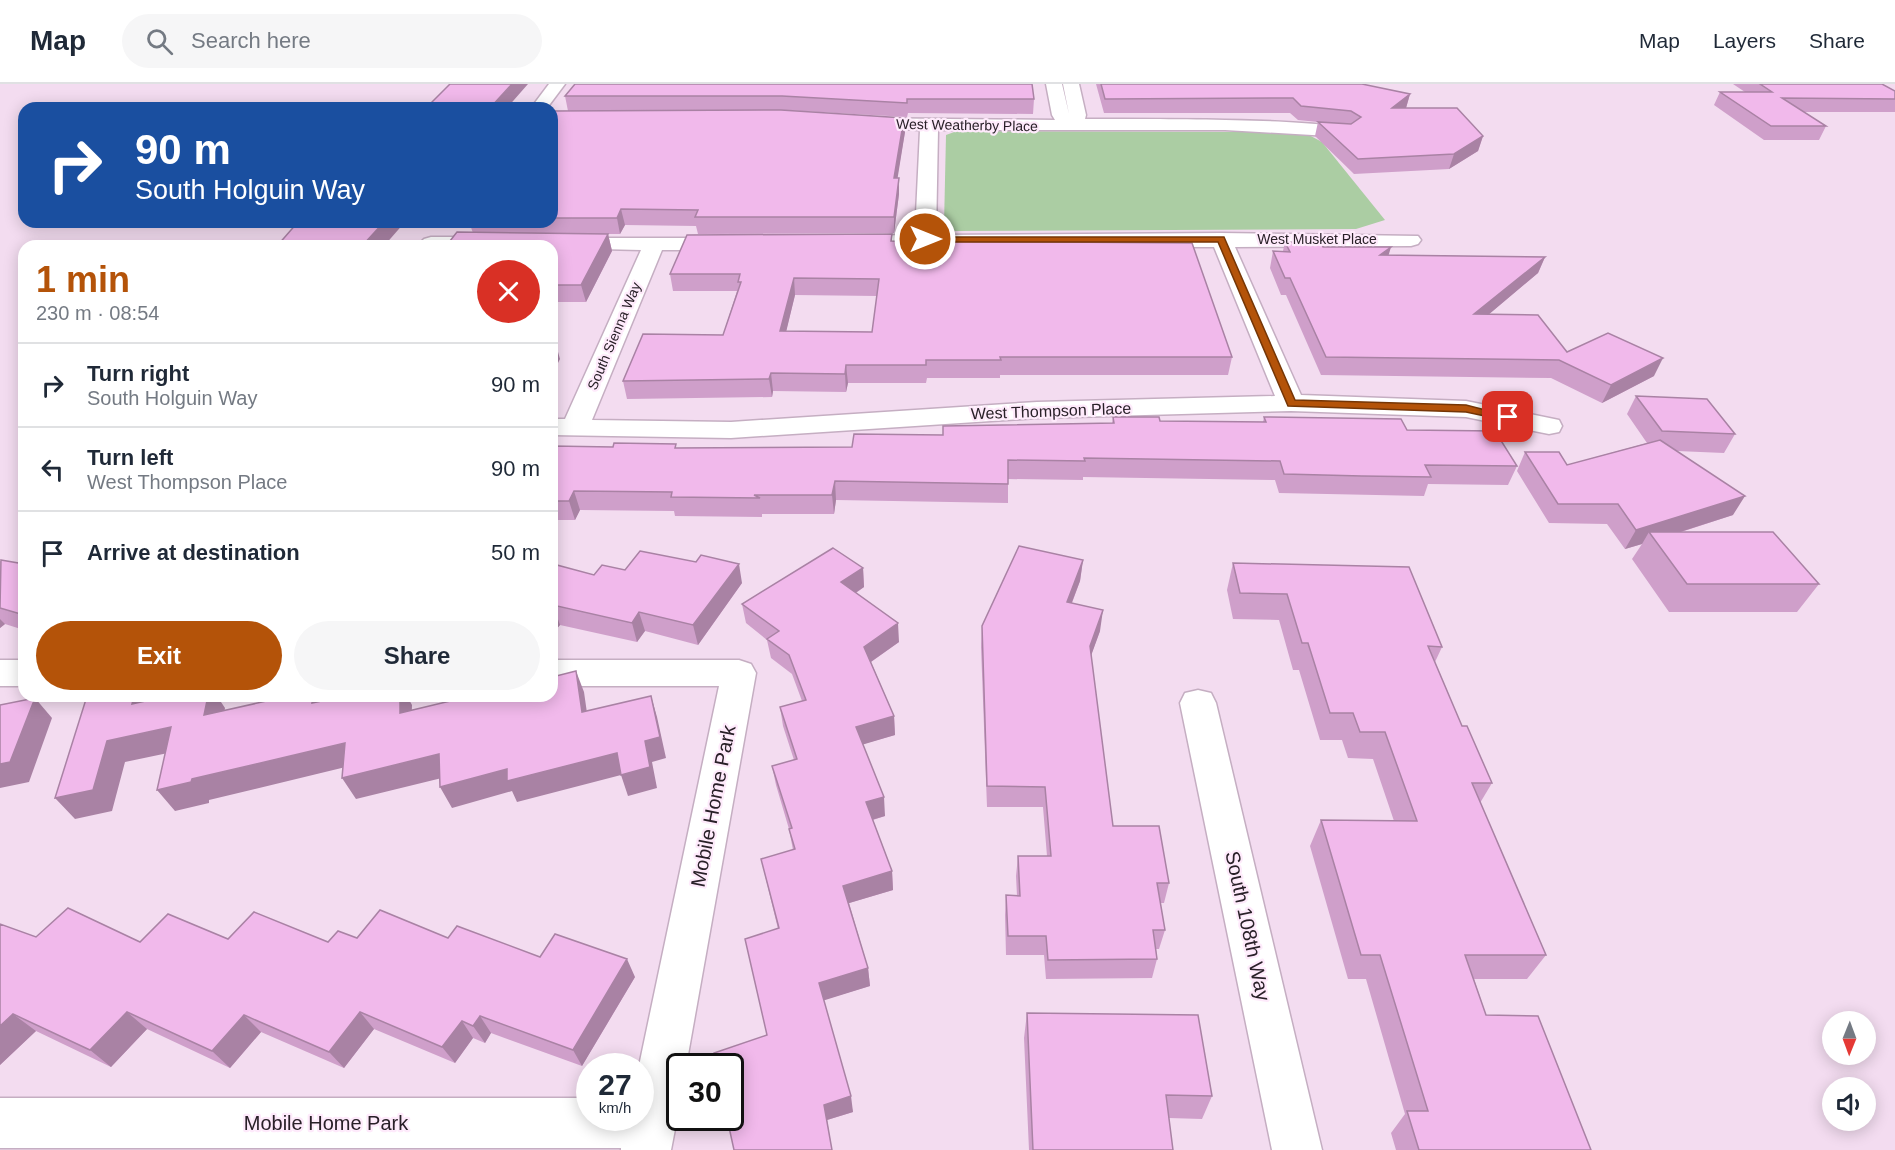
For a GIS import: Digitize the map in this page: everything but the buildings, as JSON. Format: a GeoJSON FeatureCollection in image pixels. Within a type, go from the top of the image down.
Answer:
{"type":"FeatureCollection","features":[{"type":"Feature","properties":{"kind":"street"},"geometry":{"type":"LineString","coordinates":[[544,102],[557,84]]}},
{"type":"Feature","properties":{"kind":"street"},"geometry":{"type":"LineString","coordinates":[[1054,84],[1060,114],[1072,126],[1078,115],[1071,84]]}},
{"type":"Feature","properties":{"kind":"street","name":"West Weatherby Place"},"geometry":{"type":"LineString","coordinates":[[839,121],[929,126],[1284,126],[1346,132]]}},
{"type":"Feature","properties":{"kind":"street"},"geometry":{"type":"LineString","coordinates":[[925,239],[929,126]]}},
{"type":"Feature","properties":{"kind":"street"},"geometry":{"type":"LineString","coordinates":[[433,240],[443,228]]}},
{"type":"Feature","properties":{"kind":"street","name":"West Musket Place"},"geometry":{"type":"LineString","coordinates":[[824,242],[925,239],[1411,240]]}},
{"type":"Feature","properties":{"kind":"street"},"geometry":{"type":"LineString","coordinates":[[1221,239],[1291,403]]}},
{"type":"Feature","properties":{"kind":"street"},"geometry":{"type":"LineString","coordinates":[[558,244],[744,244]]}},
{"type":"Feature","properties":{"kind":"street","name":"South Sienna Way"},"geometry":{"type":"LineString","coordinates":[[563,427],[654,244]]}},
{"type":"Feature","properties":{"kind":"street","name":"West Thompson Place"},"geometry":{"type":"LineString","coordinates":[[563,427],[731,430],[1037,410],[1291,403],[1466,409],[1549,426]]}},
{"type":"Feature","properties":{"kind":"street"},"geometry":{"type":"LineString","coordinates":[[0,673],[18,673]]}},
{"type":"Feature","properties":{"kind":"street","name":"Mobile Home Park"},"geometry":{"type":"LineString","coordinates":[[0,1123],[649,1137],[739,673],[558,673]]}},
{"type":"Feature","properties":{"kind":"street","name":"South 108th Way"},"geometry":{"type":"LineString","coordinates":[[1198,703],[1297,1150]]}},
{"type":"Feature","properties":{"kind":"green space"},"geometry":{"type":"Polygon","coordinates":[[[957,131],[1291,132],[1309,135],[1322,142],[1385,220],[1356,229],[955,231],[944,225],[946,135],[957,131]]]}},
{"type":"Feature","properties":{"kind":"route"},"geometry":{"type":"LineString","coordinates":[[925,239],[1221,239],[1291,403],[1466,409],[1508,417]]}}]}
